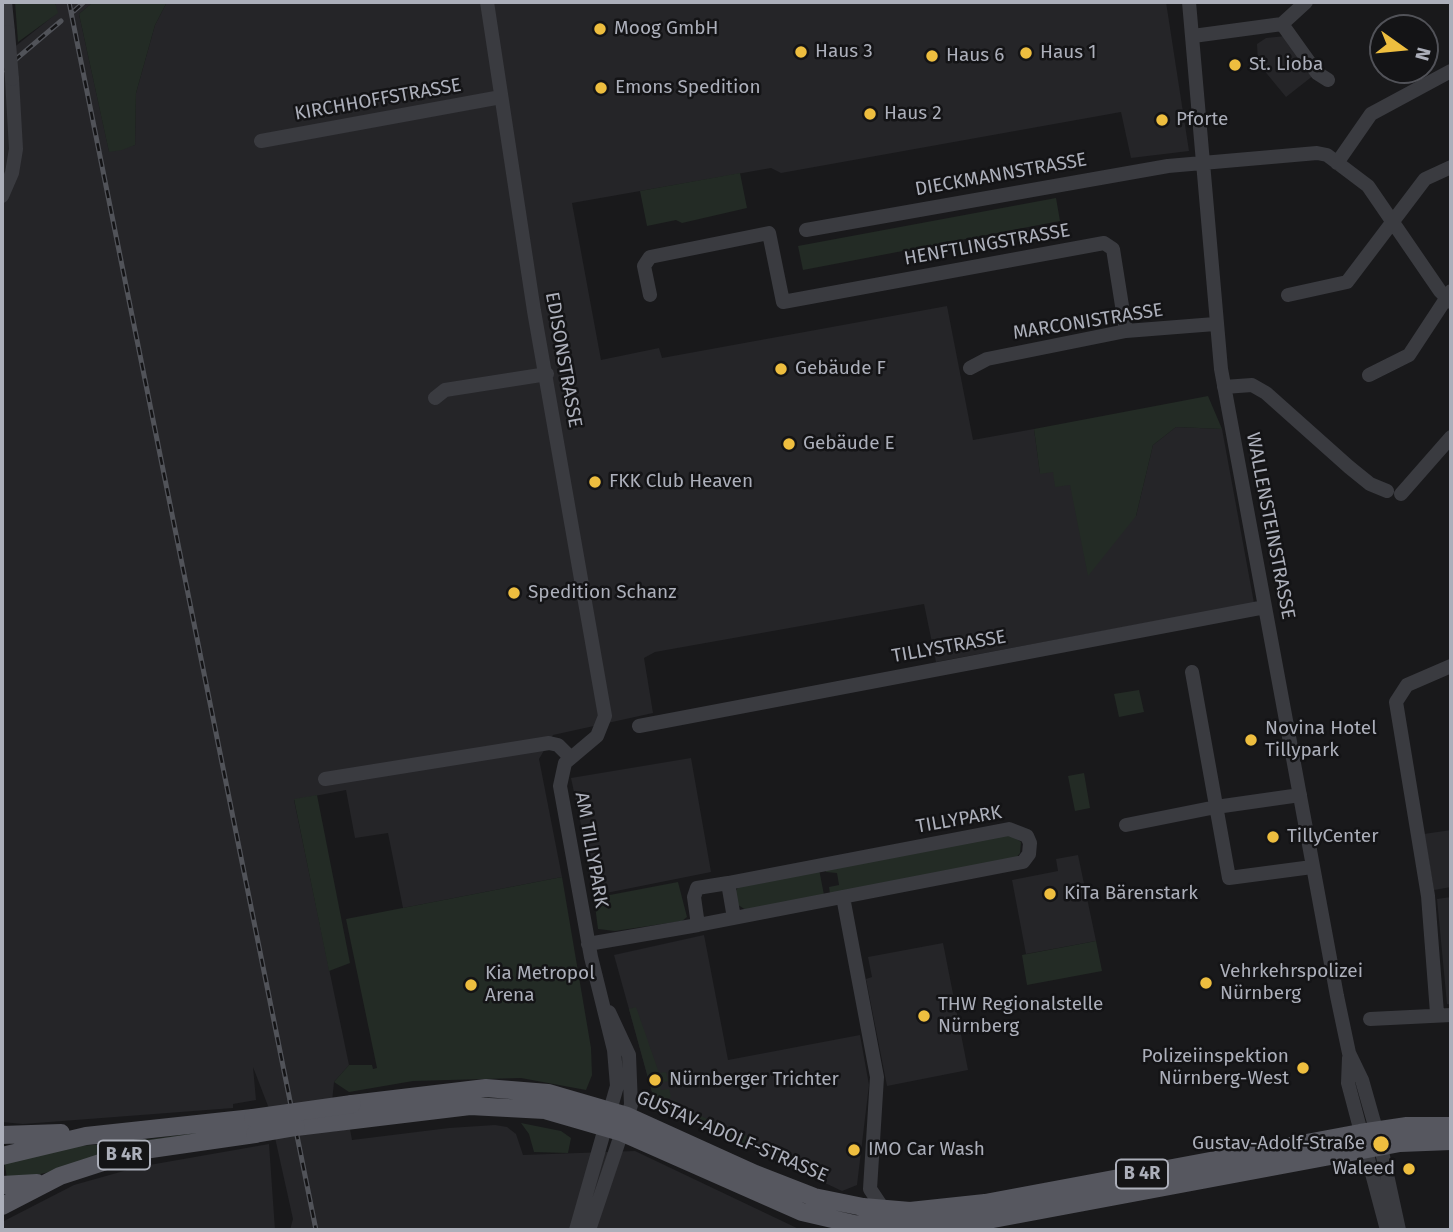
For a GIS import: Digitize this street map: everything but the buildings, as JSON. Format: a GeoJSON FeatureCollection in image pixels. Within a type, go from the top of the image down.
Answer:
{"type":"FeatureCollection","features":[{"type":"Feature","properties":{"kind":"main road","name":"GUSTAV-ADOLF-STRASSE"},"geometry":{"type":"LineString","coordinates":[[2,1206],[51,1180],[136,1152],[254,1126],[353,1112],[486,1088],[548,1093],[773,1181],[850,1205],[884,1210],[923,1210],[971,1205],[1371,1140]]}},
{"type":"Feature","properties":{"kind":"main road","name":"GUSTAV-ADOLF-STRASSE"},"geometry":{"type":"LineString","coordinates":[[617,1121],[767,1198],[832,1225],[884,1228],[934,1229],[1371,1140]]}},
{"type":"Feature","properties":{"kind":"main road","name":"GUSTAV-ADOLF-STRASSE"},"geometry":{"type":"LineString","coordinates":[[2,1156],[86,1136],[254,1126]]}},
{"type":"Feature","properties":{"kind":"main road","name":"B 4R"},"geometry":{"type":"LineString","coordinates":[[1371,1140],[1451,1126]]}},
{"type":"Feature","properties":{"kind":"main road","name":"GUSTAV-ADOLF-STRASSE"},"geometry":{"type":"LineString","coordinates":[[2,1135],[62,1133],[86,1136]]}},
{"type":"Feature","properties":{"kind":"main road","name":"B 4R"},"geometry":{"type":"LineString","coordinates":[[1371,1140],[1451,1141]]}},
{"type":"Feature","properties":{"kind":"main road"},"geometry":{"type":"LineString","coordinates":[[2,1185],[51,1180]]}},
{"type":"Feature","properties":{"kind":"street"},"geometry":{"type":"LineString","coordinates":[[2,196],[12,173],[16,149],[5,2]]}},
{"type":"Feature","properties":{"kind":"street","name":"EDISONSTRASSE"},"geometry":{"type":"LineString","coordinates":[[486,2],[600,675],[604,725],[597,736],[570,757]]}},
{"type":"Feature","properties":{"kind":"street","name":"WALLENSTEINSTRASSE"},"geometry":{"type":"LineString","coordinates":[[1189,2],[1215,324],[1224,387],[1349,1053],[1348,1083],[1371,1140],[1399,1230]]}},
{"type":"Feature","properties":{"kind":"street"},"geometry":{"type":"LineString","coordinates":[[1193,36],[1282,24],[1306,2]]}},
{"type":"Feature","properties":{"kind":"street"},"geometry":{"type":"LineString","coordinates":[[1282,24],[1317,73],[1328,80]]}},
{"type":"Feature","properties":{"kind":"street"},"geometry":{"type":"LineString","coordinates":[[1369,375],[1409,355],[1450,297],[1368,186],[1336,163],[1371,114],[1451,71]]}},
{"type":"Feature","properties":{"kind":"street","name":"KIRCHHOFFSTRASSE"},"geometry":{"type":"LineString","coordinates":[[261,141],[501,97]]}},
{"type":"Feature","properties":{"kind":"street","name":"DIECKMANNSTRASSE"},"geometry":{"type":"LineString","coordinates":[[806,230],[1203,161],[1243,161],[1317,153],[1336,163]]}},
{"type":"Feature","properties":{"kind":"street"},"geometry":{"type":"LineString","coordinates":[[1288,295],[1347,282],[1425,179],[1451,167]]}},
{"type":"Feature","properties":{"kind":"street","name":"HENFTLINGSTRASSE"},"geometry":{"type":"LineString","coordinates":[[650,295],[644,266],[650,257],[769,233],[783,302],[1104,243],[1113,249],[1126,331]]}},
{"type":"Feature","properties":{"kind":"street","name":"MARCONISTRASSE"},"geometry":{"type":"LineString","coordinates":[[970,368],[987,359],[1126,331],[1215,324]]}},
{"type":"Feature","properties":{"kind":"street"},"geometry":{"type":"LineString","coordinates":[[435,398],[445,390],[547,374]]}},
{"type":"Feature","properties":{"kind":"street"},"geometry":{"type":"LineString","coordinates":[[1224,387],[1252,386],[1266,393],[1370,484],[1394,493],[1451,437]]}},
{"type":"Feature","properties":{"kind":"street","name":"TILLYSTRASSE"},"geometry":{"type":"LineString","coordinates":[[639,726],[1265,607]]}},
{"type":"Feature","properties":{"kind":"street"},"geometry":{"type":"LineString","coordinates":[[1370,1019],[1444,1014],[1428,897],[1395,702],[1407,685],[1451,666]]}},
{"type":"Feature","properties":{"kind":"street"},"geometry":{"type":"LineString","coordinates":[[1192,672],[1229,878],[1312,867]]}},
{"type":"Feature","properties":{"kind":"street"},"geometry":{"type":"LineString","coordinates":[[325,779],[549,743],[558,745],[570,757]]}},
{"type":"Feature","properties":{"kind":"street","name":"AM TILLYPARK"},"geometry":{"type":"LineString","coordinates":[[570,757],[561,775],[560,797],[588,944],[600,999],[614,1019],[629,1055],[631,1092],[617,1121]]}},
{"type":"Feature","properties":{"kind":"street"},"geometry":{"type":"LineString","coordinates":[[1126,825],[1216,807],[1300,795]]}},
{"type":"Feature","properties":{"kind":"street","name":"TILLYPARK"},"geometry":{"type":"LineString","coordinates":[[588,944],[698,925],[1023,862],[1029,854],[1030,843],[1027,836],[1009,829],[697,888],[694,897],[698,925]]}},
{"type":"Feature","properties":{"kind":"street"},"geometry":{"type":"LineString","coordinates":[[728,883],[734,918]]}},
{"type":"Feature","properties":{"kind":"street"},"geometry":{"type":"LineString","coordinates":[[843,897],[877,1077],[869,1176],[873,1198],[884,1210]]}},
{"type":"Feature","properties":{"kind":"street"},"geometry":{"type":"LineString","coordinates":[[576,1230],[617,1121]]}},
{"type":"Feature","properties":{"kind":"street"},"geometry":{"type":"LineString","coordinates":[[589,1230],[617,1121]]}},
{"type":"Feature","properties":{"kind":"street","name":"WALLENSTEINSTRASSE"},"geometry":{"type":"LineString","coordinates":[[1371,1140],[1387,1230]]}},
{"type":"Feature","properties":{"kind":"street"},"geometry":{"type":"LineString","coordinates":[[850,1205],[862,1193],[869,1176]]}},
{"type":"Feature","properties":{"kind":"shaded area"},"geometry":{"type":"Polygon","coordinates":[[[15,2],[55,2],[58,13],[18,42],[15,2]]]}},
{"type":"Feature","properties":{"kind":"shaded area"},"geometry":{"type":"Polygon","coordinates":[[[55,2],[93,2],[79,14],[109,151],[135,145],[136,93],[155,25],[167,2],[1166,2],[1189,151],[1131,158],[1121,112],[781,173],[771,168],[572,203],[601,360],[659,348],[662,358],[947,306],[973,440],[1034,429],[1040,473],[1053,471],[1070,484],[1136,516],[1153,445],[1176,427],[1222,429],[1254,603],[936,662],[924,604],[655,652],[644,658],[653,713],[553,735],[539,759],[562,877],[403,908],[388,833],[355,838],[346,790],[294,800],[349,1065],[334,1082],[329,1132],[350,1129],[352,1140],[495,1125],[507,1127],[516,1134],[523,1155],[635,1151],[801,1230],[290,1230],[293,1219],[268,1106],[253,1067],[256,1100],[233,1104],[233,1108],[23,1124],[2,1122],[2,57],[57,13],[55,2]]]}},
{"type":"Feature","properties":{"kind":"shaded area"},"geometry":{"type":"Polygon","coordinates":[[[93,2],[167,2],[155,25],[136,93],[135,145],[109,152],[79,14],[93,2]]]}},
{"type":"Feature","properties":{"kind":"shaded area"},"geometry":{"type":"Polygon","coordinates":[[[1286,36],[1314,75],[1286,97],[1258,63],[1257,44],[1266,38],[1286,36]]]}},
{"type":"Feature","properties":{"kind":"shaded area"},"geometry":{"type":"Polygon","coordinates":[[[740,173],[747,208],[682,223],[676,220],[647,226],[640,191],[740,173]]]}},
{"type":"Feature","properties":{"kind":"shaded area"},"geometry":{"type":"Polygon","coordinates":[[[1056,198],[1060,221],[803,270],[798,246],[1056,198]]]}},
{"type":"Feature","properties":{"kind":"shaded area"},"geometry":{"type":"Polygon","coordinates":[[[1208,396],[1222,429],[1176,427],[1153,445],[1136,516],[1088,576],[1070,485],[1055,487],[1053,472],[1040,474],[1034,429],[1208,396]]]}},
{"type":"Feature","properties":{"kind":"shaded area"},"geometry":{"type":"Polygon","coordinates":[[[1139,690],[1144,712],[1119,717],[1114,694],[1139,690]]]}},
{"type":"Feature","properties":{"kind":"shaded area"},"geometry":{"type":"Polygon","coordinates":[[[691,758],[711,872],[596,895],[571,778],[691,758]]]}},
{"type":"Feature","properties":{"kind":"shaded area"},"geometry":{"type":"Polygon","coordinates":[[[1084,773],[1090,808],[1075,811],[1068,776],[1084,773]]]}},
{"type":"Feature","properties":{"kind":"shaded area"},"geometry":{"type":"Polygon","coordinates":[[[317,795],[350,963],[329,971],[294,799],[317,795]]]}},
{"type":"Feature","properties":{"kind":"shaded area"},"geometry":{"type":"Polygon","coordinates":[[[1451,830],[1451,887],[1434,890],[1424,834],[1451,830]]]}},
{"type":"Feature","properties":{"kind":"shaded area"},"geometry":{"type":"Polygon","coordinates":[[[1008,833],[1021,842],[1020,853],[1015,859],[830,894],[829,887],[839,885],[837,873],[826,872],[825,868],[1008,833]]]}},
{"type":"Feature","properties":{"kind":"shaded area","name":"KiTa Bärenstark"},"geometry":{"type":"Polygon","coordinates":[[[1078,855],[1096,941],[1026,954],[1012,880],[1058,871],[1056,859],[1078,855]]]}},
{"type":"Feature","properties":{"kind":"shaded area"},"geometry":{"type":"Polygon","coordinates":[[[819,869],[824,895],[746,910],[738,905],[735,892],[739,886],[819,869]]]}},
{"type":"Feature","properties":{"kind":"shaded area","name":"Kia Metropol Arena"},"geometry":{"type":"Polygon","coordinates":[[[562,877],[591,1048],[592,1075],[586,1090],[521,1078],[413,1081],[349,1092],[334,1082],[349,1065],[372,1065],[373,1069],[377,1068],[346,919],[562,877]]]}},
{"type":"Feature","properties":{"kind":"shaded area"},"geometry":{"type":"Polygon","coordinates":[[[678,882],[687,917],[682,921],[615,931],[598,929],[594,898],[678,882]]]}},
{"type":"Feature","properties":{"kind":"shaded area"},"geometry":{"type":"Polygon","coordinates":[[[1451,897],[1451,1005],[1447,1004],[1437,899],[1451,897]]]}},
{"type":"Feature","properties":{"kind":"shaded area"},"geometry":{"type":"Polygon","coordinates":[[[704,935],[728,1060],[860,1035],[869,1085],[857,1185],[842,1191],[655,1103],[614,955],[704,935]]]}},
{"type":"Feature","properties":{"kind":"shaded area"},"geometry":{"type":"Polygon","coordinates":[[[1096,941],[1102,971],[1027,985],[1022,955],[1096,941]]]}},
{"type":"Feature","properties":{"kind":"shaded area"},"geometry":{"type":"Polygon","coordinates":[[[943,943],[968,1070],[887,1086],[866,979],[872,977],[868,957],[943,943]]]}},
{"type":"Feature","properties":{"kind":"shaded area"},"geometry":{"type":"Polygon","coordinates":[[[636,1007],[659,1073],[666,1072],[668,1081],[660,1083],[661,1090],[669,1089],[671,1097],[659,1105],[655,1103],[629,1009],[636,1007]]]}},
{"type":"Feature","properties":{"kind":"shaded area"},"geometry":{"type":"Polygon","coordinates":[[[675,1100],[683,1107],[740,1135],[750,1136],[748,1147],[664,1107],[675,1100]]]}},
{"type":"Feature","properties":{"kind":"shaded area"},"geometry":{"type":"Polygon","coordinates":[[[521,1123],[561,1131],[571,1138],[568,1153],[534,1152],[529,1134],[521,1123]]]}},
{"type":"Feature","properties":{"kind":"shaded area"},"geometry":{"type":"Polygon","coordinates":[[[253,1125],[32,1176],[7,1179],[4,1159],[78,1146],[121,1143],[253,1125]]]}},
{"type":"Feature","properties":{"kind":"shaded area"},"geometry":{"type":"Polygon","coordinates":[[[269,1144],[275,1230],[2,1230],[2,1222],[74,1185],[138,1167],[269,1144]]]}},
{"type":"Feature","properties":{"kind":"railway"},"geometry":{"type":"LineString","coordinates":[[69,2],[316,1230]]}},
{"type":"Feature","properties":{"kind":"railway"},"geometry":{"type":"LineString","coordinates":[[74,11],[84,2]]}},
{"type":"Feature","properties":{"kind":"railway"},"geometry":{"type":"LineString","coordinates":[[2,71],[61,21]]}},
{"type":"Feature","properties":{"kind":"place","name":"Moog GmbH"},"geometry":{"type":"Point","coordinates":[600,29]}},
{"type":"Feature","properties":{"kind":"place","name":"Haus 3"},"geometry":{"type":"Point","coordinates":[801,52]}},
{"type":"Feature","properties":{"kind":"place","name":"Haus 1"},"geometry":{"type":"Point","coordinates":[1026,53]}},
{"type":"Feature","properties":{"kind":"place","name":"Haus 6"},"geometry":{"type":"Point","coordinates":[932,56]}},
{"type":"Feature","properties":{"kind":"place","name":"St. Lioba"},"geometry":{"type":"Point","coordinates":[1235,65]}},
{"type":"Feature","properties":{"kind":"place","name":"Emons Spedition"},"geometry":{"type":"Point","coordinates":[601,88]}},
{"type":"Feature","properties":{"kind":"place","name":"Haus 2"},"geometry":{"type":"Point","coordinates":[870,114]}},
{"type":"Feature","properties":{"kind":"place","name":"Pforte"},"geometry":{"type":"Point","coordinates":[1162,120]}},
{"type":"Feature","properties":{"kind":"place","name":"Gebäude F"},"geometry":{"type":"Point","coordinates":[781,369]}},
{"type":"Feature","properties":{"kind":"place","name":"Gebäude E"},"geometry":{"type":"Point","coordinates":[789,444]}},
{"type":"Feature","properties":{"kind":"place","name":"FKK Club Heaven"},"geometry":{"type":"Point","coordinates":[595,482]}},
{"type":"Feature","properties":{"kind":"place","name":"Spedition Schanz"},"geometry":{"type":"Point","coordinates":[514,593]}},
{"type":"Feature","properties":{"kind":"place","name":"Novina Hotel Tillypark"},"geometry":{"type":"Point","coordinates":[1251,740]}},
{"type":"Feature","properties":{"kind":"place","name":"TillyCenter"},"geometry":{"type":"Point","coordinates":[1273,837]}},
{"type":"Feature","properties":{"kind":"place","name":"KiTa Bärenstark"},"geometry":{"type":"Point","coordinates":[1050,894]}},
{"type":"Feature","properties":{"kind":"place","name":"Vehrkehrspolizei Nürnberg"},"geometry":{"type":"Point","coordinates":[1206,983]}},
{"type":"Feature","properties":{"kind":"place","name":"Kia Metropol Arena"},"geometry":{"type":"Point","coordinates":[471,985]}},
{"type":"Feature","properties":{"kind":"place","name":"THW Regionalstelle Nürnberg"},"geometry":{"type":"Point","coordinates":[924,1016]}},
{"type":"Feature","properties":{"kind":"place","name":"Polizeiinspektion Nürnberg-West"},"geometry":{"type":"Point","coordinates":[1303,1068]}},
{"type":"Feature","properties":{"kind":"place","name":"Nürnberger Trichter"},"geometry":{"type":"Point","coordinates":[655,1080]}},
{"type":"Feature","properties":{"kind":"place","name":"Gustav-Adolf-Straße"},"geometry":{"type":"Point","coordinates":[1381,1144]}},
{"type":"Feature","properties":{"kind":"place","name":"IMO Car Wash"},"geometry":{"type":"Point","coordinates":[854,1150]}},
{"type":"Feature","properties":{"kind":"place","name":"Waleed"},"geometry":{"type":"Point","coordinates":[1409,1169]}}]}
